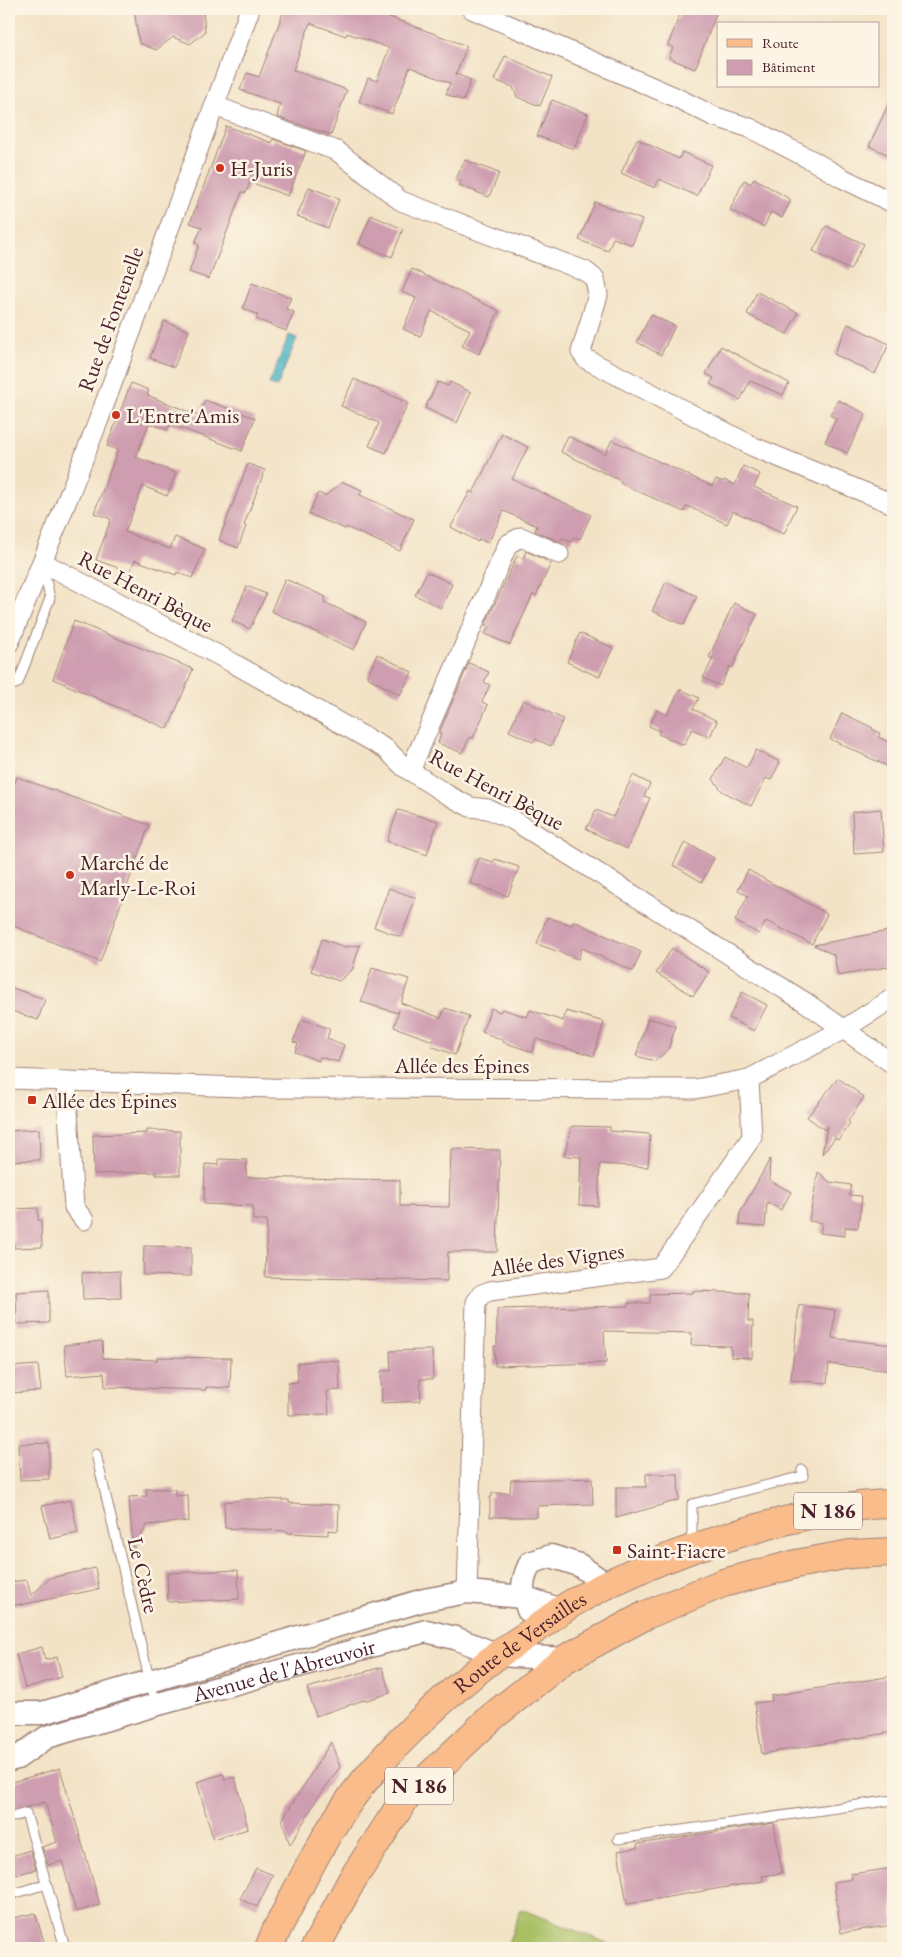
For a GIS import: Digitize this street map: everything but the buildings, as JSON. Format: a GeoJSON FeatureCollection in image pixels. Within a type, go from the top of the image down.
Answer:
{"type":"FeatureCollection","features":[{"type":"Feature","properties":{"kind":"main road","name":"Route de Versailles"},"geometry":{"type":"LineString","coordinates":[[269,1948],[276,1930],[337,1818],[372,1772],[429,1712],[461,1684],[561,1610],[607,1585],[652,1564],[738,1533],[813,1513],[869,1504],[893,1504]]}},
{"type":"Feature","properties":{"kind":"main road","name":"Route de Versailles"},"geometry":{"type":"LineString","coordinates":[[315,1948],[352,1880],[404,1800],[557,1658],[646,1615],[723,1583],[796,1564],[850,1554],[893,1552]]}},
{"type":"Feature","properties":{"kind":"street","name":"Rue de Fontenelle"},"geometry":{"type":"LineString","coordinates":[[9,644],[99,419],[250,9]]}},
{"type":"Feature","properties":{"kind":"street"},"geometry":{"type":"LineString","coordinates":[[472,9],[675,97],[713,116],[750,128],[842,178],[893,203]]}},
{"type":"Feature","properties":{"kind":"street"},"geometry":{"type":"LineString","coordinates":[[215,106],[337,151],[401,201],[584,271],[596,279],[598,295],[581,352],[586,359],[754,446],[893,504]]}},
{"type":"Feature","properties":{"kind":"street"},"geometry":{"type":"LineString","coordinates":[[410,771],[508,544],[521,536],[560,554]]}},
{"type":"Feature","properties":{"kind":"street","name":"Rue Henri Bèque"},"geometry":{"type":"LineString","coordinates":[[42,562],[232,663],[386,749],[410,771],[446,794],[470,807],[488,808],[512,820],[805,1002],[893,1064]]}},
{"type":"Feature","properties":{"kind":"street","name":"Allée des Épines"},"geometry":{"type":"LineString","coordinates":[[9,1079],[271,1088],[695,1090],[749,1079],[844,1029],[893,998]]}},
{"type":"Feature","properties":{"kind":"street","name":"Allée des Vignes"},"geometry":{"type":"LineString","coordinates":[[467,1592],[476,1302],[482,1294],[490,1291],[661,1268],[752,1137],[749,1079]]}},
{"type":"Feature","properties":{"kind":"street"},"geometry":{"type":"LineString","coordinates":[[66,1081],[74,1207],[84,1220]]}},
{"type":"Feature","properties":{"kind":"street"},"geometry":{"type":"LineString","coordinates":[[557,1658],[536,1629],[523,1597],[522,1581],[530,1563],[551,1556],[579,1565],[607,1585]]}},
{"type":"Feature","properties":{"kind":"street","name":"Avenue de l'Abreuvoir"},"geometry":{"type":"LineString","coordinates":[[9,1713],[42,1713],[424,1600],[467,1592],[523,1597],[561,1610]]}},
{"type":"Feature","properties":{"kind":"street","name":"Avenue de l'Abreuvoir"},"geometry":{"type":"LineString","coordinates":[[9,1760],[17,1758],[47,1737],[155,1705],[426,1631],[455,1638],[498,1655],[557,1658]]}},
{"type":"Feature","properties":{"kind":"lane"},"geometry":{"type":"LineString","coordinates":[[9,686],[18,683],[50,598],[42,562]]}},
{"type":"Feature","properties":{"kind":"lane","name":"Le Cèdre"},"geometry":{"type":"LineString","coordinates":[[96,1454],[155,1705]]}},
{"type":"Feature","properties":{"kind":"lane"},"geometry":{"type":"LineString","coordinates":[[689,1550],[692,1531],[692,1504],[802,1476],[802,1470]]}},
{"type":"Feature","properties":{"kind":"lane"},"geometry":{"type":"LineString","coordinates":[[618,1839],[893,1800]]}},
{"type":"Feature","properties":{"kind":"lane"},"geometry":{"type":"LineString","coordinates":[[9,1818],[26,1813],[65,1948]]}},
{"type":"Feature","properties":{"kind":"lane"},"geometry":{"type":"LineString","coordinates":[[9,1895],[47,1884]]}},
{"type":"Feature","properties":{"kind":"green space"},"geometry":{"type":"Polygon","coordinates":[[[521,1909],[620,1948],[506,1948],[521,1909]]]}},
{"type":"Feature","properties":{"kind":"water"},"geometry":{"type":"Polygon","coordinates":[[[289,335],[297,338],[277,387],[269,384],[289,335]]]}},
{"type":"Feature","properties":{"kind":"place","name":"H-Juris"},"geometry":{"type":"Point","coordinates":[220,168]}},
{"type":"Feature","properties":{"kind":"place","name":"L'Entre'Amis"},"geometry":{"type":"Point","coordinates":[116,415]}},
{"type":"Feature","properties":{"kind":"place","name":"Marché de Marly-Le-Roi"},"geometry":{"type":"Point","coordinates":[70,875]}},
{"type":"Feature","properties":{"kind":"place","name":"Allée des Épines"},"geometry":{"type":"Point","coordinates":[32,1100]}},
{"type":"Feature","properties":{"kind":"place","name":"Saint-Fiacre"},"geometry":{"type":"Point","coordinates":[617,1550]}}]}
